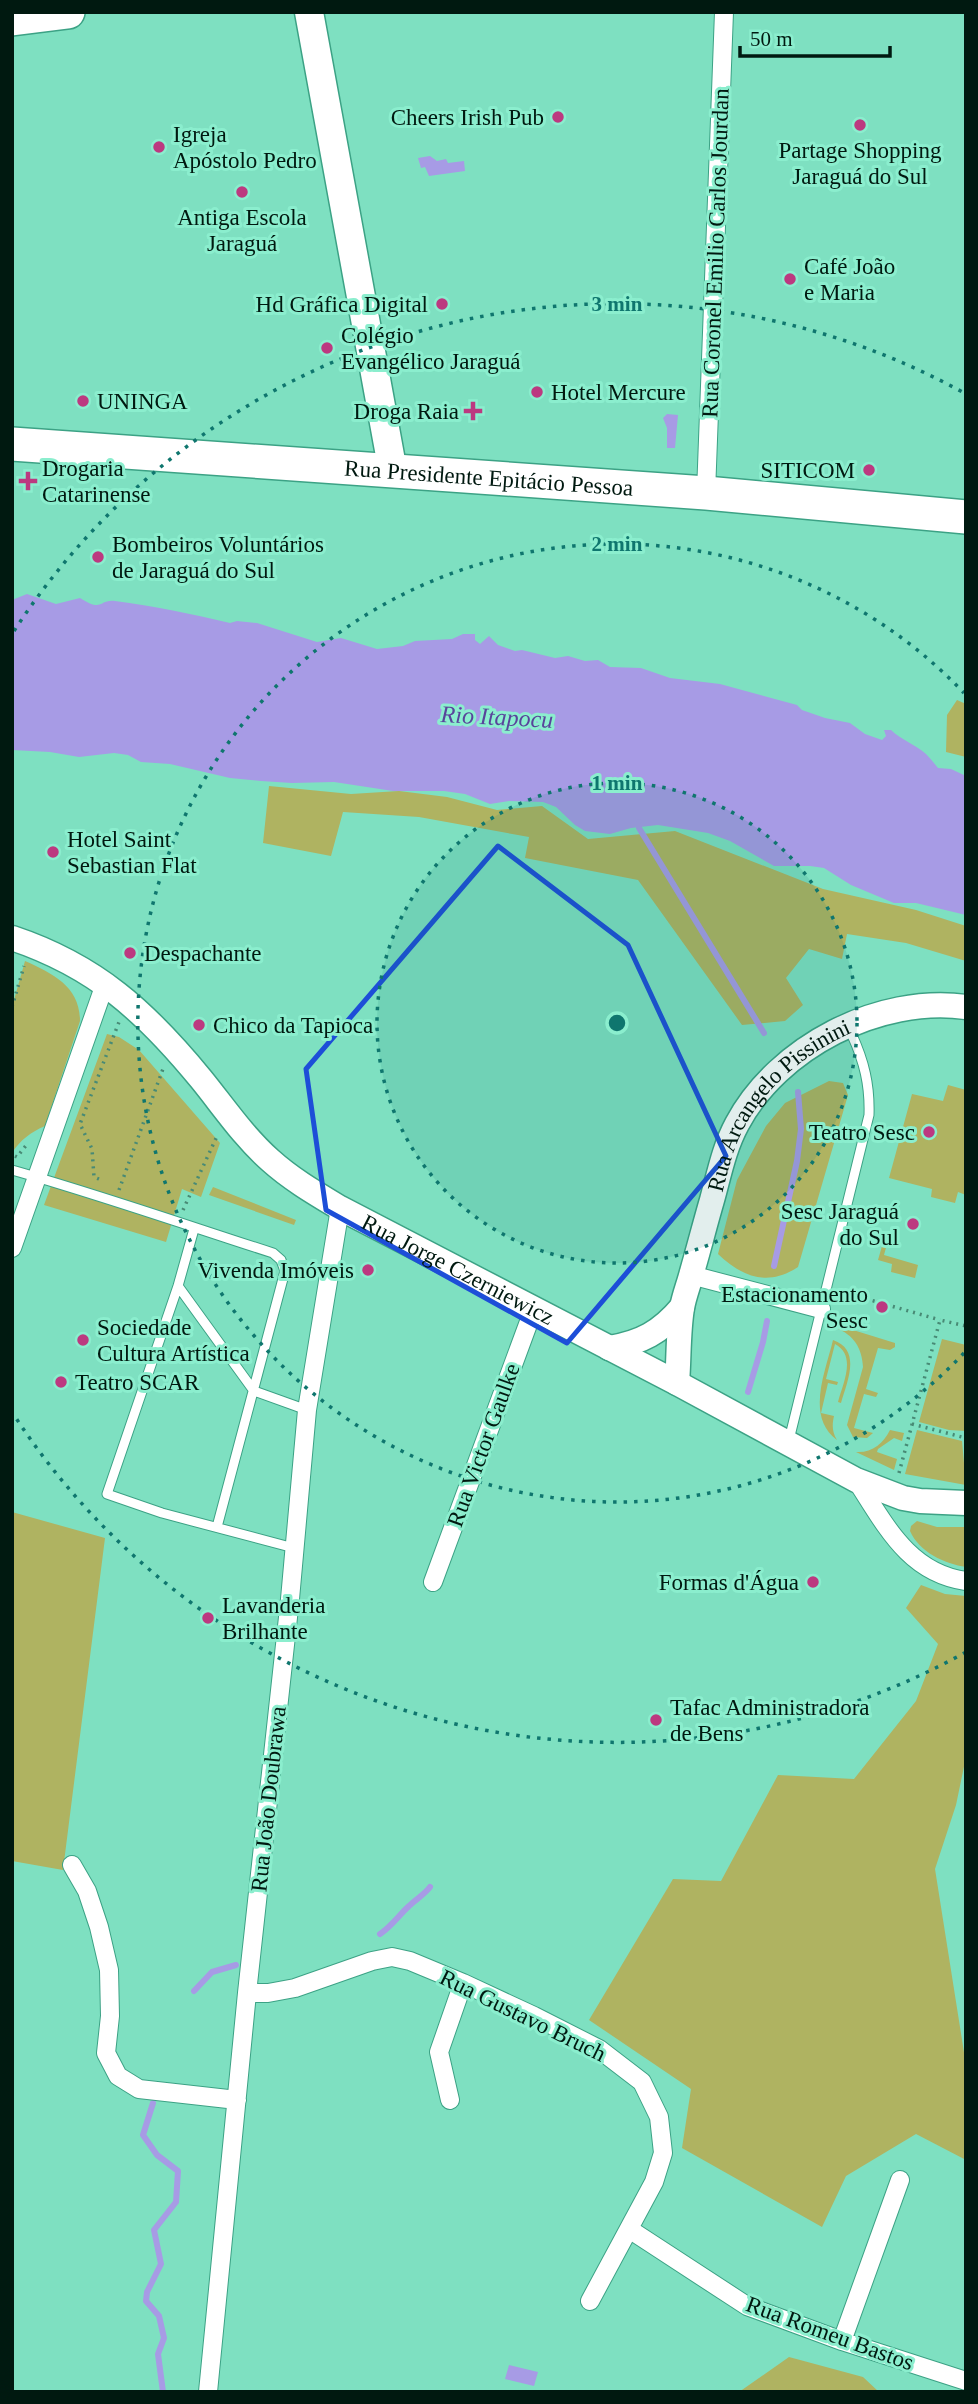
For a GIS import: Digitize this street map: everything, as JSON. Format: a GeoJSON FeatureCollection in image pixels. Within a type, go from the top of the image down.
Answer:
{"type":"FeatureCollection","features":[{"type":"Feature","properties":{"kind":"highway"},"geometry":{"type":"LineString","coordinates":[[12,19],[68,12]]}},
{"type":"Feature","properties":{"kind":"highway","name":"Rua Presidente Epitácio Pessoa"},"geometry":{"type":"LineString","coordinates":[[12,444],[706,493],[966,517]]}},
{"type":"Feature","properties":{"kind":"main road"},"geometry":{"type":"LineString","coordinates":[[309,12],[393,472]]}},
{"type":"Feature","properties":{"kind":"main road","name":"Rua Jorge Czerniewicz"},"geometry":{"type":"LineString","coordinates":[[21,941],[62,957],[128,1000],[171,1044],[247,1137],[269,1159],[294,1180],[340,1208],[789,1442],[856,1480],[898,1497],[966,1503]]}},
{"type":"Feature","properties":{"kind":"main road","name":"Rua Arcangelo Pissinini"},"geometry":{"type":"LineString","coordinates":[[677,1383],[682,1307],[731,1137],[755,1098],[773,1078],[828,1035],[857,1021],[899,1009],[933,1005],[966,1007]]}},
{"type":"Feature","properties":{"kind":"main road","name":"Rua Arcangelo Pissinini"},"geometry":{"type":"LineString","coordinates":[[609,1348],[640,1342],[655,1334],[668,1324],[682,1307]]}},
{"type":"Feature","properties":{"kind":"street","name":"Rua Coronel Emilio Carlos Jourdan"},"geometry":{"type":"LineString","coordinates":[[706,493],[724,12]]}},
{"type":"Feature","properties":{"kind":"street"},"geometry":{"type":"LineString","coordinates":[[12,1248],[105,984]]}},
{"type":"Feature","properties":{"kind":"street","name":"Rua João Doubrawa"},"geometry":{"type":"LineString","coordinates":[[208,2392],[307,1410],[340,1208]]}},
{"type":"Feature","properties":{"kind":"street"},"geometry":{"type":"LineString","coordinates":[[691,1275],[821,1310]]}},
{"type":"Feature","properties":{"kind":"street","name":"Rua Victor Gaulke"},"geometry":{"type":"LineString","coordinates":[[433,1582],[534,1308]]}},
{"type":"Feature","properties":{"kind":"street"},"geometry":{"type":"LineString","coordinates":[[856,1480],[906,1551],[929,1570],[950,1579],[966,1581]]}},
{"type":"Feature","properties":{"kind":"street"},"geometry":{"type":"LineString","coordinates":[[888,1528],[898,1497]]}},
{"type":"Feature","properties":{"kind":"street"},"geometry":{"type":"LineString","coordinates":[[72,1865],[87,1891],[109,1970],[110,2015],[106,2053],[118,2076],[139,2089],[237,2100]]}},
{"type":"Feature","properties":{"kind":"street","name":"Rua Gustavo Bruch"},"geometry":{"type":"LineString","coordinates":[[247,1993],[268,1993],[295,1988],[372,1961],[392,1957],[410,1961],[534,2016],[599,2049],[642,2082],[659,2117],[663,2153],[654,2182],[590,2301]]}},
{"type":"Feature","properties":{"kind":"street"},"geometry":{"type":"LineString","coordinates":[[450,2100],[439,2052],[463,1983]]}},
{"type":"Feature","properties":{"kind":"street"},"geometry":{"type":"LineString","coordinates":[[842,2340],[900,2180]]}},
{"type":"Feature","properties":{"kind":"street","name":"Rua Romeu Bastos"},"geometry":{"type":"LineString","coordinates":[[629,2229],[747,2306],[966,2381]]}},
{"type":"Feature","properties":{"kind":"lane"},"geometry":{"type":"LineString","coordinates":[[789,1442],[869,1115],[866,1071],[852,1035]]}},
{"type":"Feature","properties":{"kind":"lane"},"geometry":{"type":"LineString","coordinates":[[12,1170],[115,1200],[273,1254],[281,1260],[285,1270],[217,1527]]}},
{"type":"Feature","properties":{"kind":"lane"},"geometry":{"type":"LineString","coordinates":[[194,1229],[178,1286],[107,1494],[162,1513],[294,1548]]}},
{"type":"Feature","properties":{"kind":"lane"},"geometry":{"type":"LineString","coordinates":[[178,1286],[254,1391],[307,1410]]}},
{"type":"Feature","properties":{"kind":"path"},"geometry":{"type":"LineString","coordinates":[[12,1007],[21,941]]}},
{"type":"Feature","properties":{"kind":"path"},"geometry":{"type":"LineString","coordinates":[[102,1181],[94,1177],[92,1149],[80,1124],[128,1000]]}},
{"type":"Feature","properties":{"kind":"path"},"geometry":{"type":"LineString","coordinates":[[115,1200],[171,1044]]}},
{"type":"Feature","properties":{"kind":"path"},"geometry":{"type":"LineString","coordinates":[[183,1209],[228,1113]]}},
{"type":"Feature","properties":{"kind":"path"},"geometry":{"type":"LineString","coordinates":[[111,1184],[120,1187]]}},
{"type":"Feature","properties":{"kind":"path"},"geometry":{"type":"LineString","coordinates":[[826,1288],[966,1326]]}},
{"type":"Feature","properties":{"kind":"path"},"geometry":{"type":"LineString","coordinates":[[898,1497],[912,1424],[940,1320]]}},
{"type":"Feature","properties":{"kind":"path"},"geometry":{"type":"LineString","coordinates":[[912,1424],[962,1437]]}},
{"type":"Feature","properties":{"kind":"highlighted area"},"geometry":{"type":"Polygon","coordinates":[[[498,846],[628,945],[726,1156],[567,1343],[326,1210],[306,1069],[498,846]]]}},
{"type":"Feature","properties":{"kind":"green space"},"geometry":{"type":"Polygon","coordinates":[[[957,700],[966,704],[966,757],[946,752],[947,715],[957,700]]]}},
{"type":"Feature","properties":{"kind":"green space"},"geometry":{"type":"Polygon","coordinates":[[[269,786],[351,794],[399,791],[447,797],[497,810],[542,806],[588,839],[675,831],[823,889],[916,910],[966,926],[966,961],[906,943],[847,934],[842,959],[809,949],[786,978],[803,1005],[785,1021],[742,1025],[638,880],[525,858],[529,837],[419,817],[343,812],[331,856],[263,843],[269,786]]]}},
{"type":"Feature","properties":{"kind":"green space"},"geometry":{"type":"Polygon","coordinates":[[[25,961],[63,983],[75,999],[80,1021],[45,1126],[26,1137],[12,1153],[12,1007],[25,961]]]}},
{"type":"Feature","properties":{"kind":"green space"},"geometry":{"type":"Polygon","coordinates":[[[107,1034],[119,1037],[139,1050],[220,1143],[201,1197],[182,1189],[166,1242],[44,1205],[107,1034]]]}},
{"type":"Feature","properties":{"kind":"green space"},"geometry":{"type":"Polygon","coordinates":[[[829,1081],[843,1083],[848,1095],[798,1267],[776,1277],[766,1278],[736,1269],[718,1254],[737,1180],[766,1126],[785,1103],[829,1081]]]}},
{"type":"Feature","properties":{"kind":"green space"},"geometry":{"type":"Polygon","coordinates":[[[948,1085],[966,1090],[966,1195],[958,1192],[955,1203],[931,1197],[932,1189],[889,1178],[912,1094],[943,1101],[948,1085]]]}},
{"type":"Feature","properties":{"kind":"green space"},"geometry":{"type":"Polygon","coordinates":[[[213,1187],[296,1220],[294,1225],[209,1195],[213,1187]]]}},
{"type":"Feature","properties":{"kind":"green space"},"geometry":{"type":"Polygon","coordinates":[[[877,1241],[887,1244],[884,1255],[918,1265],[915,1278],[891,1272],[892,1264],[878,1260],[882,1246],[876,1244],[877,1241]]]}},
{"type":"Feature","properties":{"kind":"green space"},"geometry":{"type":"Polygon","coordinates":[[[837,1325],[895,1343],[895,1347],[890,1350],[878,1348],[866,1389],[878,1393],[876,1397],[864,1394],[854,1428],[873,1433],[867,1438],[853,1437],[847,1425],[863,1367],[856,1343],[848,1334],[836,1328],[837,1325]]]}},
{"type":"Feature","properties":{"kind":"green space"},"geometry":{"type":"Polygon","coordinates":[[[942,1339],[966,1345],[966,1431],[949,1430],[919,1422],[942,1339]]]}},
{"type":"Feature","properties":{"kind":"green space"},"geometry":{"type":"Polygon","coordinates":[[[833,1340],[847,1351],[850,1359],[849,1376],[841,1403],[838,1402],[847,1363],[842,1349],[835,1344],[826,1379],[838,1382],[837,1385],[828,1383],[821,1413],[820,1393],[833,1340]]]}},
{"type":"Feature","properties":{"kind":"green space"},"geometry":{"type":"Polygon","coordinates":[[[821,1413],[834,1416],[833,1428],[837,1440],[827,1430],[821,1413]]]}},
{"type":"Feature","properties":{"kind":"green space"},"geometry":{"type":"Polygon","coordinates":[[[890,1430],[904,1433],[902,1441],[894,1438],[877,1452],[897,1459],[894,1470],[856,1452],[876,1447],[890,1430]]]}},
{"type":"Feature","properties":{"kind":"green space"},"geometry":{"type":"Polygon","coordinates":[[[917,1430],[962,1441],[966,1485],[905,1474],[917,1430]]]}},
{"type":"Feature","properties":{"kind":"green space"},"geometry":{"type":"Polygon","coordinates":[[[12,1512],[105,1538],[63,1870],[12,1861],[12,1512]]]}},
{"type":"Feature","properties":{"kind":"green space"},"geometry":{"type":"Polygon","coordinates":[[[917,1521],[937,1527],[966,1527],[966,1567],[941,1560],[926,1551],[910,1531],[917,1521]]]}},
{"type":"Feature","properties":{"kind":"green space"},"geometry":{"type":"Polygon","coordinates":[[[921,1585],[945,1594],[966,1596],[966,1757],[956,1805],[935,1869],[966,2065],[966,2160],[916,2134],[846,2176],[822,2227],[682,2148],[691,2089],[589,2020],[673,1879],[721,1881],[778,1775],[854,1779],[916,1701],[938,1644],[906,1608],[921,1585]]]}},
{"type":"Feature","properties":{"kind":"green space"},"geometry":{"type":"Polygon","coordinates":[[[789,2357],[863,2377],[879,2392],[739,2392],[789,2357]]]}},
{"type":"Feature","properties":{"kind":"water"},"geometry":{"type":"Polygon","coordinates":[[[430,156],[437,161],[446,159],[448,163],[464,161],[465,171],[429,176],[425,167],[421,168],[418,158],[430,156]]]}},
{"type":"Feature","properties":{"kind":"water"},"geometry":{"type":"Polygon","coordinates":[[[667,414],[678,415],[675,448],[667,448],[667,428],[663,418],[667,414]]]}},
{"type":"Feature","properties":{"kind":"water","name":"Rio Itapocu"},"geometry":{"type":"Polygon","coordinates":[[[27,594],[56,604],[80,598],[93,605],[115,601],[230,623],[257,623],[317,642],[341,638],[377,649],[403,646],[415,641],[452,639],[463,634],[475,634],[475,640],[480,644],[489,636],[498,645],[515,651],[522,650],[555,658],[568,656],[585,661],[598,660],[610,667],[641,668],[670,678],[720,684],[797,705],[802,710],[825,718],[850,723],[865,734],[882,740],[886,736],[884,730],[891,730],[922,751],[938,768],[951,769],[966,776],[966,915],[916,903],[894,903],[851,885],[824,868],[774,866],[730,841],[708,833],[658,825],[610,834],[585,831],[556,807],[543,802],[509,801],[490,804],[465,794],[444,791],[393,791],[334,782],[292,783],[230,778],[170,764],[141,762],[128,755],[114,753],[79,757],[12,750],[12,600],[27,594]]]}},
{"type":"Feature","properties":{"kind":"water"},"geometry":{"type":"Polygon","coordinates":[[[509,2365],[538,2372],[534,2386],[505,2379],[509,2365]]]}},
{"type":"Feature","properties":{"kind":"waterway"},"geometry":{"type":"LineString","coordinates":[[639,822],[639,828],[764,1033]]}},
{"type":"Feature","properties":{"kind":"waterway"},"geometry":{"type":"LineString","coordinates":[[774,1266],[797,1161],[801,1129],[798,1092]]}},
{"type":"Feature","properties":{"kind":"waterway"},"geometry":{"type":"LineString","coordinates":[[748,1392],[767,1321]]}},
{"type":"Feature","properties":{"kind":"waterway"},"geometry":{"type":"LineString","coordinates":[[380,1934],[430,1887]]}},
{"type":"Feature","properties":{"kind":"waterway"},"geometry":{"type":"LineString","coordinates":[[194,1991],[212,1972],[236,1965]]}},
{"type":"Feature","properties":{"kind":"waterway"},"geometry":{"type":"LineString","coordinates":[[153,2103],[143,2135],[157,2155],[178,2171],[176,2202],[154,2230],[161,2264],[147,2292],[146,2301],[159,2316],[164,2338],[158,2354],[163,2392]]}},
{"type":"Feature","properties":{"kind":"place","name":"Cheers Irish Pub"},"geometry":{"type":"Point","coordinates":[558,117]}},
{"type":"Feature","properties":{"kind":"place","name":"Partage Shopping Jaraguá do Sul"},"geometry":{"type":"Point","coordinates":[860,125]}},
{"type":"Feature","properties":{"kind":"place","name":"Igreja Apóstolo Pedro"},"geometry":{"type":"Point","coordinates":[159,147]}},
{"type":"Feature","properties":{"kind":"place","name":"Antiga Escola Jaraguá"},"geometry":{"type":"Point","coordinates":[242,192]}},
{"type":"Feature","properties":{"kind":"place","name":"Café João e Maria"},"geometry":{"type":"Point","coordinates":[790,279]}},
{"type":"Feature","properties":{"kind":"place","name":"Hd Gráfica Digital"},"geometry":{"type":"Point","coordinates":[442,304]}},
{"type":"Feature","properties":{"kind":"place","name":"Colégio Evangélico Jaraguá"},"geometry":{"type":"Point","coordinates":[327,348]}},
{"type":"Feature","properties":{"kind":"place","name":"Hotel Mercure"},"geometry":{"type":"Point","coordinates":[537,392]}},
{"type":"Feature","properties":{"kind":"place","name":"UNINGA"},"geometry":{"type":"Point","coordinates":[83,401]}},
{"type":"Feature","properties":{"kind":"place","name":"Droga Raia"},"geometry":{"type":"Point","coordinates":[473,411]}},
{"type":"Feature","properties":{"kind":"place","name":"SITICOM"},"geometry":{"type":"Point","coordinates":[869,470]}},
{"type":"Feature","properties":{"kind":"place","name":"Drogaria Catarinense"},"geometry":{"type":"Point","coordinates":[28,481]}},
{"type":"Feature","properties":{"kind":"place","name":"Bombeiros Voluntários de Jaraguá do Sul"},"geometry":{"type":"Point","coordinates":[98,557]}},
{"type":"Feature","properties":{"kind":"place","name":"Hotel Saint Sebastian Flat"},"geometry":{"type":"Point","coordinates":[53,852]}},
{"type":"Feature","properties":{"kind":"place","name":"Despachante"},"geometry":{"type":"Point","coordinates":[130,953]}},
{"type":"Feature","properties":{"kind":"place","name":"Chico da Tapioca"},"geometry":{"type":"Point","coordinates":[199,1025]}},
{"type":"Feature","properties":{"kind":"place","name":"Teatro Sesc"},"geometry":{"type":"Point","coordinates":[929,1132]}},
{"type":"Feature","properties":{"kind":"place","name":"Sesc Jaraguá do Sul"},"geometry":{"type":"Point","coordinates":[913,1224]}},
{"type":"Feature","properties":{"kind":"place","name":"Vivenda Imóveis"},"geometry":{"type":"Point","coordinates":[368,1270]}},
{"type":"Feature","properties":{"kind":"place","name":"Estacionamento Sesc"},"geometry":{"type":"Point","coordinates":[882,1307]}},
{"type":"Feature","properties":{"kind":"place","name":"Sociedade Cultura Artística"},"geometry":{"type":"Point","coordinates":[83,1340]}},
{"type":"Feature","properties":{"kind":"place","name":"Teatro SCAR"},"geometry":{"type":"Point","coordinates":[61,1382]}},
{"type":"Feature","properties":{"kind":"place","name":"Formas d'Água"},"geometry":{"type":"Point","coordinates":[813,1582]}},
{"type":"Feature","properties":{"kind":"place","name":"Lavanderia Brilhante"},"geometry":{"type":"Point","coordinates":[208,1618]}},
{"type":"Feature","properties":{"kind":"place","name":"Tafac Administradora de Bens"},"geometry":{"type":"Point","coordinates":[656,1720]}}]}
